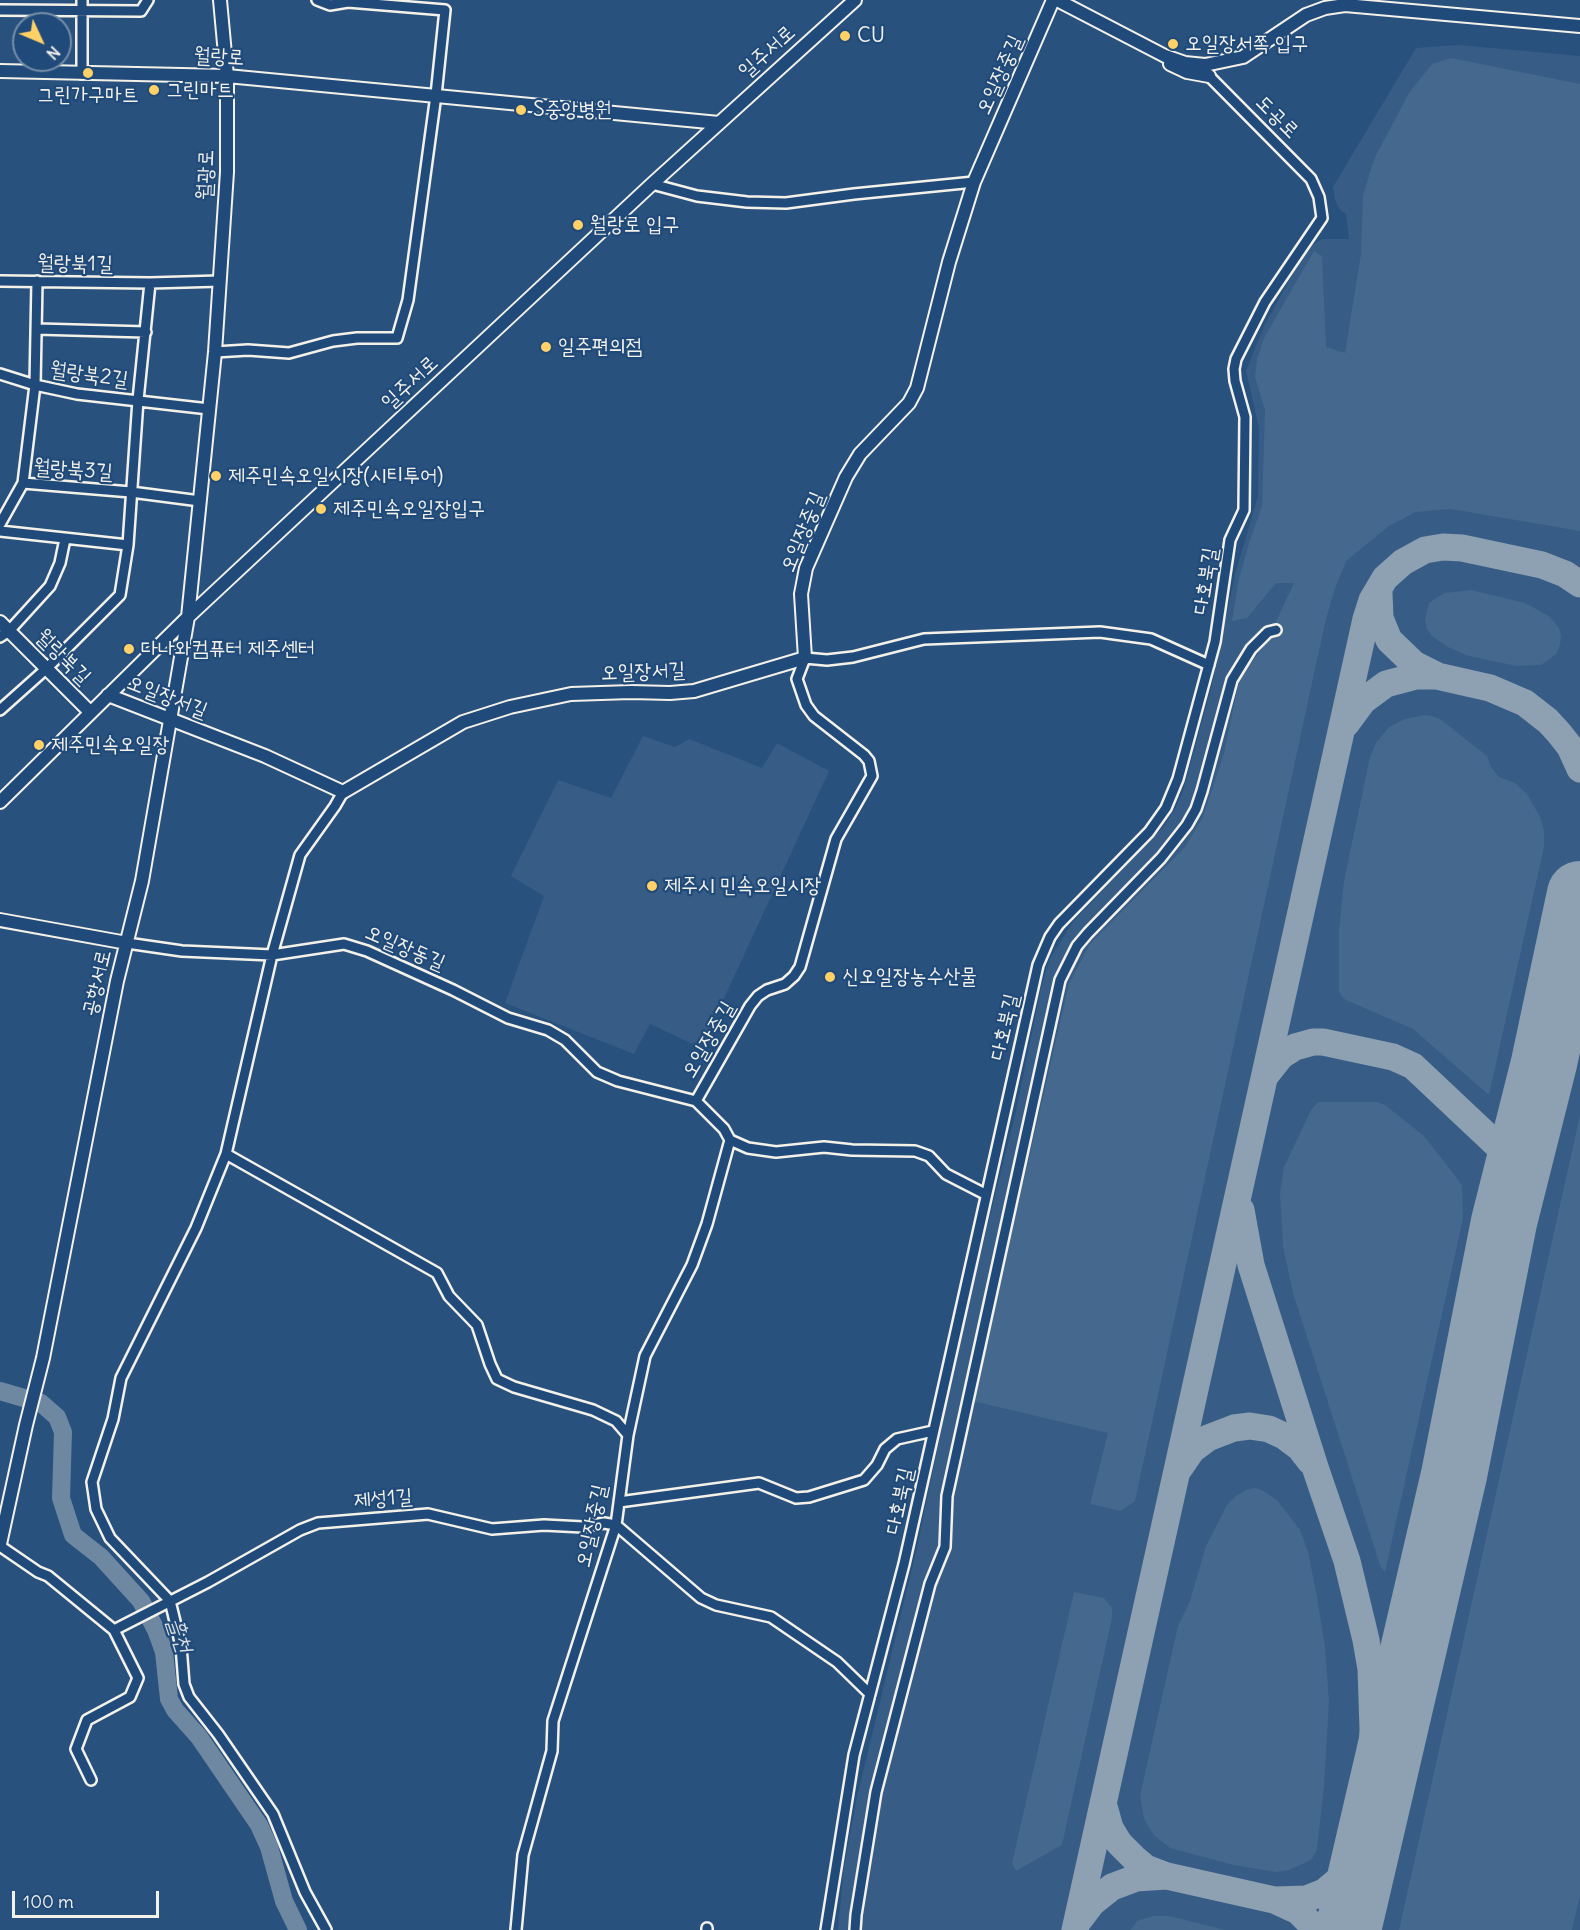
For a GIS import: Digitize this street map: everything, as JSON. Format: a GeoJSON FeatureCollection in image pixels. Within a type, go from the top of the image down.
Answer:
{"type":"FeatureCollection","features":[{"type":"Feature","properties":{"kind":"street"},"geometry":{"type":"LineString","coordinates":[[0,10],[82,5],[141,11],[148,0]]}},
{"type":"Feature","properties":{"kind":"street","name":"월광로"},"geometry":{"type":"LineString","coordinates":[[188,617],[215,352],[227,172],[227,76],[220,0]]}},
{"type":"Feature","properties":{"kind":"street"},"geometry":{"type":"LineString","coordinates":[[215,352],[248,350],[289,353],[333,341],[357,338],[397,338],[408,300],[436,95],[445,10],[421,3],[348,2],[330,5],[317,0]]}},
{"type":"Feature","properties":{"kind":"street","name":"일주서로"},"geometry":{"type":"LineString","coordinates":[[0,802],[188,617],[652,184],[855,0]]}},
{"type":"Feature","properties":{"kind":"street"},"geometry":{"type":"LineString","coordinates":[[1055,0],[1175,60],[1207,71],[1243,57],[1306,15],[1325,8],[1346,5],[1580,26]]}},
{"type":"Feature","properties":{"kind":"street","name":"오일장중길"},"geometry":{"type":"LineString","coordinates":[[516,1930],[523,1855],[552,1751],[552,1721],[616,1526],[628,1435],[645,1356],[693,1265],[730,1140],[724,1129],[696,1101],[750,1006],[767,990],[785,984],[800,967],[836,839],[872,777],[869,761],[864,755],[814,716],[806,705],[797,679],[805,658],[801,594],[806,568],[846,477],[860,454],[909,402],[917,388],[949,262],[974,182],[1055,0]]}},
{"type":"Feature","properties":{"kind":"street"},"geometry":{"type":"LineString","coordinates":[[82,5],[82,74]]}},
{"type":"Feature","properties":{"kind":"street","name":"월랑로"},"geometry":{"type":"LineString","coordinates":[[0,71],[227,76],[718,123]]}},
{"type":"Feature","properties":{"kind":"street","name":"도공로"},"geometry":{"type":"LineString","coordinates":[[1207,71],[1311,179],[1319,197]]}},
{"type":"Feature","properties":{"kind":"street"},"geometry":{"type":"LineString","coordinates":[[652,184],[697,196],[747,202],[786,203],[974,182]]}},
{"type":"Feature","properties":{"kind":"street","name":"다호북길"},"geometry":{"type":"LineString","coordinates":[[826,1930],[854,1755],[904,1564],[1038,965],[1050,937],[1059,924],[1149,832],[1166,808],[1178,779],[1209,665],[1230,540],[1244,510],[1245,417],[1235,381],[1236,359],[1265,302],[1322,218],[1319,197]]}},
{"type":"Feature","properties":{"kind":"street","name":"월랑북1길"},"geometry":{"type":"LineString","coordinates":[[0,281],[150,283],[220,281]]}},
{"type":"Feature","properties":{"kind":"street","name":"월랑북2길"},"geometry":{"type":"LineString","coordinates":[[23,483],[35,386],[37,281]]}},
{"type":"Feature","properties":{"kind":"street"},"geometry":{"type":"LineString","coordinates":[[138,400],[150,283]]}},
{"type":"Feature","properties":{"kind":"street"},"geometry":{"type":"LineString","coordinates":[[37,329],[146,332]]}},
{"type":"Feature","properties":{"kind":"street","name":"월랑북2길"},"geometry":{"type":"LineString","coordinates":[[0,374],[35,386],[76,394],[209,409]]}},
{"type":"Feature","properties":{"kind":"street","name":"월랑북2길"},"geometry":{"type":"LineString","coordinates":[[131,492],[138,400]]}},
{"type":"Feature","properties":{"kind":"street","name":"월랑북3길"},"geometry":{"type":"LineString","coordinates":[[0,525],[23,483],[131,492],[200,501]]}},
{"type":"Feature","properties":{"kind":"street","name":"월랑북3길"},"geometry":{"type":"LineString","coordinates":[[0,710],[47,668],[120,595],[128,545],[131,492]]}},
{"type":"Feature","properties":{"kind":"street"},"geometry":{"type":"LineString","coordinates":[[0,531],[128,545]]}},
{"type":"Feature","properties":{"kind":"street","name":"월랑북길"},"geometry":{"type":"LineString","coordinates":[[65,539],[60,563],[50,586],[3,630],[47,668],[90,712]]}},
{"type":"Feature","properties":{"kind":"street","name":"공항서로"},"geometry":{"type":"LineString","coordinates":[[0,1545],[42,1361],[102,1049],[142,881],[188,617]]}},
{"type":"Feature","properties":{"kind":"street"},"geometry":{"type":"LineString","coordinates":[[855,1930],[855,1915],[876,1792],[930,1584],[945,1547],[947,1496],[1060,980],[1077,946],[1161,858],[1187,825],[1202,791],[1232,680],[1251,649],[1268,632],[1276,630]]}},
{"type":"Feature","properties":{"kind":"street","name":"오일장서길"},"geometry":{"type":"LineString","coordinates":[[108,695],[265,756],[343,792],[463,722],[510,707],[571,694],[693,691],[805,658],[827,660],[853,657],[924,639],[1100,632],[1151,639],[1209,665]]}},
{"type":"Feature","properties":{"kind":"street"},"geometry":{"type":"LineString","coordinates":[[326,1930],[305,1892],[273,1814],[189,1696],[184,1684],[181,1646],[170,1601],[110,1538],[96,1509],[92,1482],[112,1419],[121,1378],[196,1228],[226,1154],[272,955],[300,855],[343,792]]}},
{"type":"Feature","properties":{"kind":"street","name":"오일장동길"},"geometry":{"type":"LineString","coordinates":[[0,920],[127,944],[182,951],[272,955],[344,944],[367,951],[508,1018],[548,1030],[565,1040],[597,1072],[618,1081],[696,1101]]}},
{"type":"Feature","properties":{"kind":"street"},"geometry":{"type":"LineString","coordinates":[[730,1140],[748,1148],[776,1152],[824,1147],[915,1151],[929,1156],[946,1174],[986,1194]]}},
{"type":"Feature","properties":{"kind":"street"},"geometry":{"type":"LineString","coordinates":[[226,1154],[437,1273],[449,1296],[477,1325],[497,1379],[514,1387],[593,1410],[616,1421],[628,1435]]}},
{"type":"Feature","properties":{"kind":"street"},"geometry":{"type":"LineString","coordinates":[[619,1502],[759,1483],[796,1498],[809,1497],[864,1480],[877,1465],[885,1449],[897,1439],[933,1431]]}},
{"type":"Feature","properties":{"kind":"street","name":"제성1길"},"geometry":{"type":"LineString","coordinates":[[114,1630],[208,1582],[300,1530],[318,1523],[428,1515],[492,1529],[544,1525],[583,1527],[604,1523],[616,1526]]}},
{"type":"Feature","properties":{"kind":"street"},"geometry":{"type":"LineString","coordinates":[[616,1526],[701,1598],[716,1605],[771,1617],[837,1662],[870,1694]]}},
{"type":"Feature","properties":{"kind":"street"},"geometry":{"type":"LineString","coordinates":[[0,1545],[38,1572],[48,1576],[114,1630],[138,1678],[130,1697],[87,1720],[76,1749],[91,1780]]}},
{"type":"Feature","properties":{"kind":"shaded area"},"geometry":{"type":"Polygon","coordinates":[[[1459,45],[1580,56],[1580,1930],[838,1930],[844,1867],[857,1797],[917,1548],[963,1323],[1015,1116],[1041,988],[1050,958],[1073,922],[1164,826],[1183,791],[1211,689],[1236,571],[1258,496],[1259,428],[1246,371],[1264,326],[1312,245],[1322,239],[1349,239],[1346,214],[1340,210],[1335,200],[1333,187],[1416,48],[1459,45]]]}},
{"type":"Feature","properties":{"kind":"shaded area"},"geometry":{"type":"Polygon","coordinates":[[[1451,58],[1580,84],[1580,531],[1451,509],[1416,512],[1389,526],[1346,561],[1325,623],[1135,1501],[1121,1511],[1090,1504],[1108,1433],[973,1401],[1069,984],[1090,944],[1185,847],[1203,817],[1224,753],[1240,677],[1265,645],[1294,583],[1276,583],[1247,618],[1232,621],[1239,579],[1262,506],[1265,410],[1255,377],[1257,359],[1264,338],[1314,251],[1322,256],[1326,347],[1345,353],[1361,254],[1363,196],[1374,159],[1409,93],[1432,64],[1451,58]]]}},
{"type":"Feature","properties":{"kind":"shaded area"},"geometry":{"type":"Polygon","coordinates":[[[1471,590],[1525,603],[1549,616],[1559,628],[1561,636],[1556,654],[1541,665],[1516,666],[1466,655],[1433,637],[1427,629],[1425,619],[1429,603],[1444,593],[1471,590]]]}},
{"type":"Feature","properties":{"kind":"shaded area"},"geometry":{"type":"Polygon","coordinates":[[[1424,715],[1440,719],[1487,756],[1491,767],[1499,777],[1515,783],[1527,794],[1540,817],[1544,831],[1544,847],[1489,1095],[1413,1029],[1346,1000],[1339,991],[1339,930],[1344,881],[1370,757],[1376,743],[1389,727],[1405,719],[1424,715]]]}},
{"type":"Feature","properties":{"kind":"shaded area","name":"제주시 민속오일시장"},"geometry":{"type":"Polygon","coordinates":[[[643,736],[675,747],[689,739],[762,768],[777,743],[829,771],[701,1048],[650,1024],[634,1054],[505,1003],[544,896],[511,876],[558,780],[611,798],[643,736]]]}},
{"type":"Feature","properties":{"kind":"shaded area"},"geometry":{"type":"Polygon","coordinates":[[[1318,1102],[1377,1102],[1385,1105],[1424,1136],[1462,1185],[1463,1219],[1385,1572],[1380,1566],[1293,1293],[1283,1246],[1280,1193],[1284,1167],[1311,1110],[1318,1102]]]}},
{"type":"Feature","properties":{"kind":"shaded area"},"geometry":{"type":"Polygon","coordinates":[[[1580,1115],[1580,1895],[1572,1930],[1399,1930],[1580,1115]]]}},
{"type":"Feature","properties":{"kind":"shaded area"},"geometry":{"type":"Polygon","coordinates":[[[1255,1488],[1277,1500],[1300,1530],[1308,1552],[1325,1647],[1329,1702],[1324,1786],[1317,1849],[1312,1859],[1307,1862],[1289,1870],[1276,1872],[1234,1865],[1170,1848],[1149,1828],[1144,1818],[1140,1796],[1178,1626],[1190,1601],[1206,1546],[1227,1505],[1236,1496],[1255,1488]]]}},
{"type":"Feature","properties":{"kind":"shaded area"},"geometry":{"type":"Polygon","coordinates":[[[1074,1592],[1104,1598],[1112,1608],[1112,1618],[1062,1845],[1016,1871],[1012,1863],[1074,1592]]]}},
{"type":"Feature","properties":{"kind":"shaded area"},"geometry":{"type":"Polygon","coordinates":[[[1153,1916],[1169,1916],[1225,1930],[1131,1930],[1137,1921],[1153,1916]]]}},
{"type":"Feature","properties":{"kind":"waterway","name":"흘천"},"geometry":{"type":"LineString","coordinates":[[0,1391],[41,1403],[57,1417],[63,1432],[61,1498],[73,1535],[101,1557],[141,1601],[164,1652],[169,1699],[175,1710],[199,1737],[259,1825],[269,1847],[284,1901],[298,1930]]}},
{"type":"Feature","properties":{"kind":"taxiway"},"geometry":{"type":"LineString","coordinates":[[1075,1930],[1372,600],[1385,578],[1403,562],[1425,550],[1443,547],[1462,548],[1542,565],[1565,574],[1580,584]]}},
{"type":"Feature","properties":{"kind":"taxiway"},"geometry":{"type":"LineString","coordinates":[[1379,593],[1380,618],[1389,640],[1414,664],[1436,675]]}},
{"type":"Feature","properties":{"kind":"taxiway"},"geometry":{"type":"LineString","coordinates":[[1346,724],[1363,701],[1386,684],[1416,676],[1437,676],[1490,688],[1525,703],[1559,733],[1570,747],[1580,769]]}},
{"type":"Feature","properties":{"kind":"taxiway"},"geometry":{"type":"LineString","coordinates":[[1266,1075],[1281,1056],[1295,1047],[1313,1042],[1323,1042],[1393,1057],[1413,1066],[1498,1146],[1508,1173],[1504,1222]]}},
{"type":"Feature","properties":{"kind":"taxiway"},"geometry":{"type":"LineString","coordinates":[[1241,1210],[1251,1265],[1347,1561],[1366,1640],[1371,1669],[1373,1729],[1371,1792],[1363,1861]]}},
{"type":"Feature","properties":{"kind":"taxiway"},"geometry":{"type":"LineString","coordinates":[[1179,1469],[1192,1450],[1208,1438],[1234,1428],[1250,1426],[1269,1429],[1284,1436],[1300,1448],[1310,1461]]}},
{"type":"Feature","properties":{"kind":"taxiway"},"geometry":{"type":"LineString","coordinates":[[1103,1803],[1110,1828],[1119,1843],[1146,1868],[1167,1876],[1274,1900],[1298,1911],[1317,1930]]}},
{"type":"Feature","properties":{"kind":"taxiway"},"geometry":{"type":"LineString","coordinates":[[1275,1900],[1306,1899],[1324,1892],[1354,1867],[1366,1842]]}},
{"type":"Feature","properties":{"kind":"taxiway"},"geometry":{"type":"LineString","coordinates":[[1079,1920],[1092,1903],[1112,1887],[1136,1878],[1166,1876]]}},
{"type":"Feature","properties":{"kind":"runway"},"geometry":{"type":"LineString","coordinates":[[1348,1930],[1454,1475],[1504,1222],[1544,1063],[1580,894]]}},
{"type":"Feature","properties":{"kind":"place","name":"CU"},"geometry":{"type":"Point","coordinates":[845,36]}},
{"type":"Feature","properties":{"kind":"place","name":"오일장서쪽 입구"},"geometry":{"type":"Point","coordinates":[1173,44]}},
{"type":"Feature","properties":{"kind":"place","name":"그린가구마트"},"geometry":{"type":"Point","coordinates":[88,73]}},
{"type":"Feature","properties":{"kind":"place","name":"그린마트"},"geometry":{"type":"Point","coordinates":[154,90]}},
{"type":"Feature","properties":{"kind":"place","name":"S중앙병원"},"geometry":{"type":"Point","coordinates":[521,110]}},
{"type":"Feature","properties":{"kind":"place","name":"월랑로 입구"},"geometry":{"type":"Point","coordinates":[578,225]}},
{"type":"Feature","properties":{"kind":"place","name":"일주편의점"},"geometry":{"type":"Point","coordinates":[546,347]}},
{"type":"Feature","properties":{"kind":"place","name":"제주민속오일시장(시티투어)"},"geometry":{"type":"Point","coordinates":[216,476]}},
{"type":"Feature","properties":{"kind":"place","name":"제주민속오일장입구"},"geometry":{"type":"Point","coordinates":[321,509]}},
{"type":"Feature","properties":{"kind":"place","name":"다나와컴퓨터 제주센터"},"geometry":{"type":"Point","coordinates":[129,649]}},
{"type":"Feature","properties":{"kind":"place","name":"제주민속오일장"},"geometry":{"type":"Point","coordinates":[39,745]}},
{"type":"Feature","properties":{"kind":"place","name":"제주시 민속오일시장"},"geometry":{"type":"Point","coordinates":[652,886]}},
{"type":"Feature","properties":{"kind":"place","name":"신오일장농수산물"},"geometry":{"type":"Point","coordinates":[830,977]}}]}
